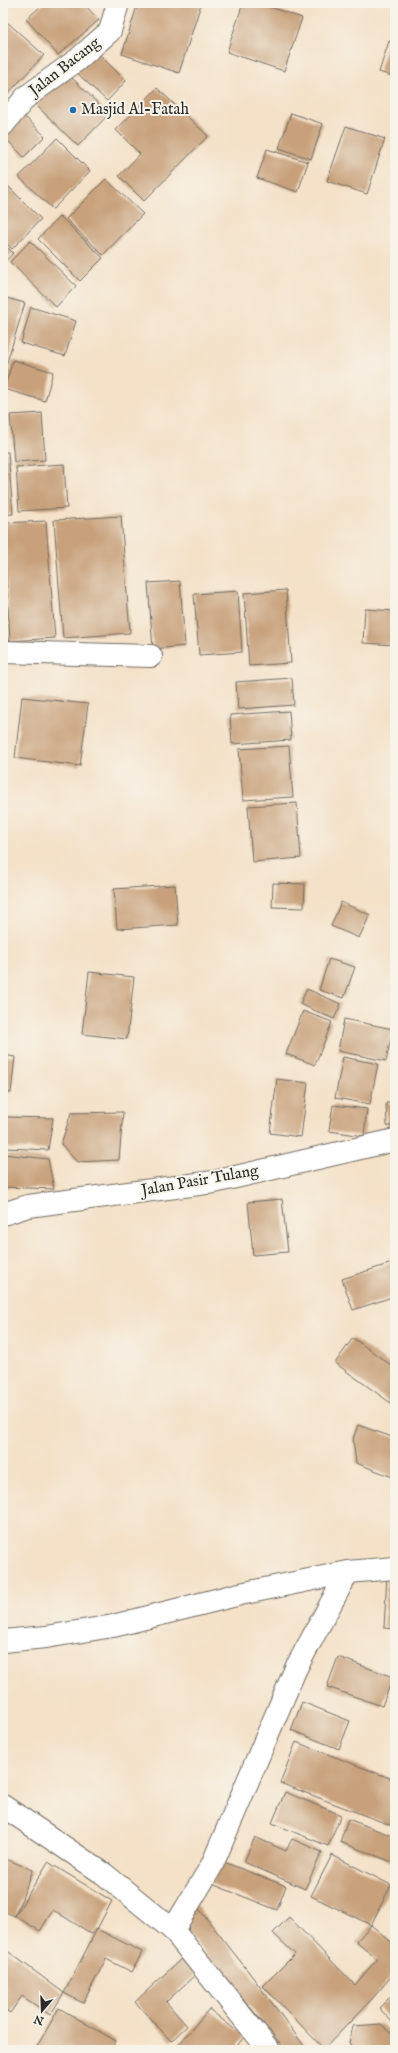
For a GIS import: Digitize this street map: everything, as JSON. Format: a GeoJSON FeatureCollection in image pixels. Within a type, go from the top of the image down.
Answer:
{"type":"FeatureCollection","features":[{"type":"Feature","properties":{"kind":"street","name":"Jalan Bacang"},"geometry":{"type":"LineString","coordinates":[[3,125],[26,97],[78,60],[110,31],[118,3]]}},
{"type":"Feature","properties":{"kind":"street"},"geometry":{"type":"LineString","coordinates":[[3,652],[151,656]]}},
{"type":"Feature","properties":{"kind":"street","name":"Jalan Pasir Tulang"},"geometry":{"type":"LineString","coordinates":[[3,1214],[28,1206],[214,1182],[395,1140]]}},
{"type":"Feature","properties":{"kind":"street"},"geometry":{"type":"LineString","coordinates":[[3,1641],[46,1637],[113,1626],[240,1594],[348,1572],[395,1568]]}},
{"type":"Feature","properties":{"kind":"street"},"geometry":{"type":"LineString","coordinates":[[173,1930],[212,1865],[296,1668],[348,1572]]}},
{"type":"Feature","properties":{"kind":"street"},"geometry":{"type":"LineString","coordinates":[[3,1806],[104,1874],[173,1930],[269,2050]]}},
{"type":"Feature","properties":{"kind":"building"},"geometry":{"type":"Polygon","coordinates":[[[45,3],[83,3],[99,20],[58,55],[26,19],[45,3]]]}},
{"type":"Feature","properties":{"kind":"building"},"geometry":{"type":"Polygon","coordinates":[[[138,3],[201,4],[179,73],[122,54],[138,3]]]}},
{"type":"Feature","properties":{"kind":"building"},"geometry":{"type":"Polygon","coordinates":[[[243,3],[258,3],[302,18],[284,71],[227,52],[243,3]]]}},
{"type":"Feature","properties":{"kind":"building"},"geometry":{"type":"Polygon","coordinates":[[[7,22],[44,55],[3,99],[3,26],[7,22]]]}},
{"type":"Feature","properties":{"kind":"building"},"geometry":{"type":"Polygon","coordinates":[[[389,41],[395,43],[395,77],[379,72],[389,41]]]}},
{"type":"Feature","properties":{"kind":"building"},"geometry":{"type":"Polygon","coordinates":[[[97,52],[126,81],[107,101],[77,73],[97,52]]]}},
{"type":"Feature","properties":{"kind":"building","name":"Masjid Al-Fatah"},"geometry":{"type":"Polygon","coordinates":[[[67,73],[109,114],[78,146],[36,105],[67,73]]]}},
{"type":"Feature","properties":{"kind":"building"},"geometry":{"type":"Polygon","coordinates":[[[157,88],[208,136],[144,201],[119,176],[140,154],[116,130],[157,88]]]}},
{"type":"Feature","properties":{"kind":"building"},"geometry":{"type":"Polygon","coordinates":[[[20,112],[45,136],[24,157],[3,136],[3,129],[20,112]]]}},
{"type":"Feature","properties":{"kind":"building"},"geometry":{"type":"Polygon","coordinates":[[[291,113],[323,124],[311,159],[279,148],[291,113]]]}},
{"type":"Feature","properties":{"kind":"building"},"geometry":{"type":"Polygon","coordinates":[[[346,126],[385,139],[367,194],[327,181],[346,126]]]}},
{"type":"Feature","properties":{"kind":"building"},"geometry":{"type":"Polygon","coordinates":[[[57,138],[90,171],[53,209],[19,177],[57,138]]]}},
{"type":"Feature","properties":{"kind":"building"},"geometry":{"type":"Polygon","coordinates":[[[267,149],[308,162],[298,192],[257,178],[267,149]]]}},
{"type":"Feature","properties":{"kind":"building"},"geometry":{"type":"Polygon","coordinates":[[[106,179],[143,214],[103,255],[66,219],[106,179]]]}},
{"type":"Feature","properties":{"kind":"building"},"geometry":{"type":"Polygon","coordinates":[[[3,181],[41,219],[12,249],[3,240],[3,181]]]}},
{"type":"Feature","properties":{"kind":"building"},"geometry":{"type":"Polygon","coordinates":[[[60,216],[103,258],[80,281],[38,239],[60,216]]]}},
{"type":"Feature","properties":{"kind":"building"},"geometry":{"type":"Polygon","coordinates":[[[30,241],[76,286],[56,307],[10,262],[30,241]]]}},
{"type":"Feature","properties":{"kind":"building"},"geometry":{"type":"Polygon","coordinates":[[[3,243],[13,253],[3,264],[3,243]]]}},
{"type":"Feature","properties":{"kind":"building"},"geometry":{"type":"Polygon","coordinates":[[[3,297],[25,303],[3,375],[3,297]]]}},
{"type":"Feature","properties":{"kind":"building"},"geometry":{"type":"Polygon","coordinates":[[[31,307],[76,321],[65,356],[21,343],[31,307]]]}},
{"type":"Feature","properties":{"kind":"building"},"geometry":{"type":"Polygon","coordinates":[[[13,360],[53,372],[45,401],[4,389],[13,360]]]}},
{"type":"Feature","properties":{"kind":"building"},"geometry":{"type":"Polygon","coordinates":[[[42,413],[45,460],[14,462],[10,415],[42,413]]]}},
{"type":"Feature","properties":{"kind":"building"},"geometry":{"type":"Polygon","coordinates":[[[3,452],[8,452],[13,514],[3,515],[3,452]]]}},
{"type":"Feature","properties":{"kind":"building"},"geometry":{"type":"Polygon","coordinates":[[[64,464],[67,508],[19,511],[16,467],[64,464]]]}},
{"type":"Feature","properties":{"kind":"building"},"geometry":{"type":"Polygon","coordinates":[[[121,516],[130,633],[63,638],[54,520],[121,516]]]}},
{"type":"Feature","properties":{"kind":"building"},"geometry":{"type":"Polygon","coordinates":[[[46,521],[55,638],[10,641],[3,523],[46,521]]]}},
{"type":"Feature","properties":{"kind":"building"},"geometry":{"type":"Polygon","coordinates":[[[180,581],[185,646],[153,649],[148,583],[180,581]]]}},
{"type":"Feature","properties":{"kind":"building"},"geometry":{"type":"Polygon","coordinates":[[[286,590],[291,663],[249,666],[244,593],[286,590]]]}},
{"type":"Feature","properties":{"kind":"building"},"geometry":{"type":"Polygon","coordinates":[[[238,591],[242,652],[199,655],[194,594],[238,591]]]}},
{"type":"Feature","properties":{"kind":"building"},"geometry":{"type":"Polygon","coordinates":[[[365,609],[395,611],[395,645],[363,643],[365,609]]]}},
{"type":"Feature","properties":{"kind":"building"},"geometry":{"type":"Polygon","coordinates":[[[3,610],[7,643],[3,643],[3,610]]]}},
{"type":"Feature","properties":{"kind":"building"},"geometry":{"type":"Polygon","coordinates":[[[292,678],[294,705],[238,709],[236,682],[292,678]]]}},
{"type":"Feature","properties":{"kind":"building"},"geometry":{"type":"Polygon","coordinates":[[[22,697],[88,704],[80,766],[15,758],[22,697]]]}},
{"type":"Feature","properties":{"kind":"building"},"geometry":{"type":"Polygon","coordinates":[[[289,711],[291,740],[232,744],[230,715],[289,711]]]}},
{"type":"Feature","properties":{"kind":"building"},"geometry":{"type":"Polygon","coordinates":[[[289,746],[293,797],[243,800],[239,749],[289,746]]]}},
{"type":"Feature","properties":{"kind":"building"},"geometry":{"type":"Polygon","coordinates":[[[297,803],[301,858],[252,862],[248,806],[297,803]]]}},
{"type":"Feature","properties":{"kind":"building"},"geometry":{"type":"Polygon","coordinates":[[[273,883],[305,884],[304,908],[272,907],[273,883]]]}},
{"type":"Feature","properties":{"kind":"building"},"geometry":{"type":"Polygon","coordinates":[[[175,885],[178,925],[117,929],[114,889],[175,885]]]}},
{"type":"Feature","properties":{"kind":"building"},"geometry":{"type":"Polygon","coordinates":[[[341,902],[370,915],[359,938],[331,926],[341,902]]]}},
{"type":"Feature","properties":{"kind":"building"},"geometry":{"type":"Polygon","coordinates":[[[329,959],[355,967],[344,998],[319,990],[329,959]]]}},
{"type":"Feature","properties":{"kind":"building"},"geometry":{"type":"Polygon","coordinates":[[[89,972],[134,977],[127,1039],[82,1034],[89,972]]]}},
{"type":"Feature","properties":{"kind":"building"},"geometry":{"type":"Polygon","coordinates":[[[307,989],[341,1004],[334,1019],[300,1004],[307,989]]]}},
{"type":"Feature","properties":{"kind":"building"},"geometry":{"type":"Polygon","coordinates":[[[303,1011],[332,1022],[315,1065],[286,1054],[303,1011]]]}},
{"type":"Feature","properties":{"kind":"building"},"geometry":{"type":"Polygon","coordinates":[[[344,1019],[393,1029],[386,1061],[338,1051],[344,1019]]]}},
{"type":"Feature","properties":{"kind":"building"},"geometry":{"type":"Polygon","coordinates":[[[3,1055],[15,1057],[11,1093],[3,1092],[3,1055]]]}},
{"type":"Feature","properties":{"kind":"building"},"geometry":{"type":"Polygon","coordinates":[[[343,1057],[378,1064],[370,1104],[335,1098],[343,1057]]]}},
{"type":"Feature","properties":{"kind":"building"},"geometry":{"type":"Polygon","coordinates":[[[277,1079],[308,1083],[301,1137],[270,1133],[277,1079]]]}},
{"type":"Feature","properties":{"kind":"building"},"geometry":{"type":"Polygon","coordinates":[[[386,1103],[395,1103],[395,1126],[387,1126],[386,1103]]]}},
{"type":"Feature","properties":{"kind":"building"},"geometry":{"type":"Polygon","coordinates":[[[333,1105],[367,1109],[364,1136],[329,1131],[333,1105]]]}},
{"type":"Feature","properties":{"kind":"building"},"geometry":{"type":"Polygon","coordinates":[[[123,1112],[119,1160],[77,1162],[61,1144],[71,1113],[123,1112]]]}},
{"type":"Feature","properties":{"kind":"building"},"geometry":{"type":"Polygon","coordinates":[[[3,1117],[53,1118],[48,1150],[5,1148],[3,1117]]]}},
{"type":"Feature","properties":{"kind":"building"},"geometry":{"type":"Polygon","coordinates":[[[3,1154],[48,1159],[54,1189],[3,1187],[3,1154]]]}},
{"type":"Feature","properties":{"kind":"building"},"geometry":{"type":"Polygon","coordinates":[[[282,1199],[288,1252],[253,1255],[248,1202],[282,1199]]]}},
{"type":"Feature","properties":{"kind":"building"},"geometry":{"type":"Polygon","coordinates":[[[395,1262],[395,1296],[353,1310],[342,1279],[395,1262]]]}},
{"type":"Feature","properties":{"kind":"building"},"geometry":{"type":"Polygon","coordinates":[[[353,1338],[395,1368],[395,1406],[335,1363],[353,1338]]]}},
{"type":"Feature","properties":{"kind":"building"},"geometry":{"type":"Polygon","coordinates":[[[358,1425],[395,1438],[395,1478],[356,1463],[353,1439],[358,1425]]]}},
{"type":"Feature","properties":{"kind":"building"},"geometry":{"type":"Polygon","coordinates":[[[387,1575],[395,1575],[395,1629],[384,1628],[387,1575]]]}},
{"type":"Feature","properties":{"kind":"building"},"geometry":{"type":"Polygon","coordinates":[[[338,1657],[393,1677],[382,1706],[327,1687],[338,1657]]]}},
{"type":"Feature","properties":{"kind":"building"},"geometry":{"type":"Polygon","coordinates":[[[302,1702],[350,1721],[339,1749],[291,1730],[302,1702]]]}},
{"type":"Feature","properties":{"kind":"building"},"geometry":{"type":"Polygon","coordinates":[[[296,1742],[395,1780],[395,1827],[280,1783],[296,1742]]]}},
{"type":"Feature","properties":{"kind":"building"},"geometry":{"type":"Polygon","coordinates":[[[285,1792],[341,1815],[328,1846],[272,1823],[285,1792]]]}},
{"type":"Feature","properties":{"kind":"building"},"geometry":{"type":"Polygon","coordinates":[[[348,1819],[395,1837],[395,1863],[340,1842],[348,1819]]]}},
{"type":"Feature","properties":{"kind":"building"},"geometry":{"type":"Polygon","coordinates":[[[255,1837],[286,1851],[292,1839],[322,1852],[305,1889],[244,1862],[255,1837]]]}},
{"type":"Feature","properties":{"kind":"building"},"geometry":{"type":"Polygon","coordinates":[[[332,1855],[391,1885],[371,1925],[311,1896],[332,1855]]]}},
{"type":"Feature","properties":{"kind":"building"},"geometry":{"type":"Polygon","coordinates":[[[3,1858],[33,1870],[15,1916],[3,1911],[3,1858]]]}},
{"type":"Feature","properties":{"kind":"building"},"geometry":{"type":"Polygon","coordinates":[[[221,1861],[286,1886],[277,1910],[212,1884],[221,1861]]]}},
{"type":"Feature","properties":{"kind":"building"},"geometry":{"type":"Polygon","coordinates":[[[48,1862],[112,1901],[97,1929],[92,1934],[53,1910],[40,1931],[15,1916],[48,1862]]]}},
{"type":"Feature","properties":{"kind":"building"},"geometry":{"type":"Polygon","coordinates":[[[192,1900],[305,2047],[302,2050],[286,2050],[188,1933],[192,1900]]]}},
{"type":"Feature","properties":{"kind":"building"},"geometry":{"type":"Polygon","coordinates":[[[289,1917],[355,1985],[377,1959],[356,1942],[371,1925],[395,1945],[395,1972],[372,1999],[324,2049],[263,1986],[295,1954],[273,1933],[289,1917]]]}},
{"type":"Feature","properties":{"kind":"building"},"geometry":{"type":"Polygon","coordinates":[[[97,1929],[142,1952],[132,1972],[106,1959],[83,2003],[64,1993],[97,1929]]]}},
{"type":"Feature","properties":{"kind":"building"},"geometry":{"type":"Polygon","coordinates":[[[6,1950],[64,1993],[50,2015],[22,1996],[10,2013],[3,2008],[3,1955],[6,1950]]]}},
{"type":"Feature","properties":{"kind":"building"},"geometry":{"type":"Polygon","coordinates":[[[182,1958],[197,1973],[166,2002],[187,2026],[171,2041],[135,2002],[182,1958]]]}},
{"type":"Feature","properties":{"kind":"building"},"geometry":{"type":"Polygon","coordinates":[[[395,1992],[395,2025],[379,2008],[395,1992]]]}},
{"type":"Feature","properties":{"kind":"building"},"geometry":{"type":"Polygon","coordinates":[[[59,2008],[116,2041],[111,2050],[35,2050],[59,2008]]]}},
{"type":"Feature","properties":{"kind":"building"},"geometry":{"type":"Polygon","coordinates":[[[209,2009],[244,2037],[234,2050],[174,2050],[209,2009]]]}},
{"type":"Feature","properties":{"kind":"building"},"geometry":{"type":"Polygon","coordinates":[[[381,2024],[395,2038],[395,2050],[356,2050],[349,2043],[353,2026],[381,2024]]]}},
{"type":"Feature","properties":{"kind":"place","name":"Masjid Al-Fatah"},"geometry":{"type":"Point","coordinates":[73,110]}}]}
